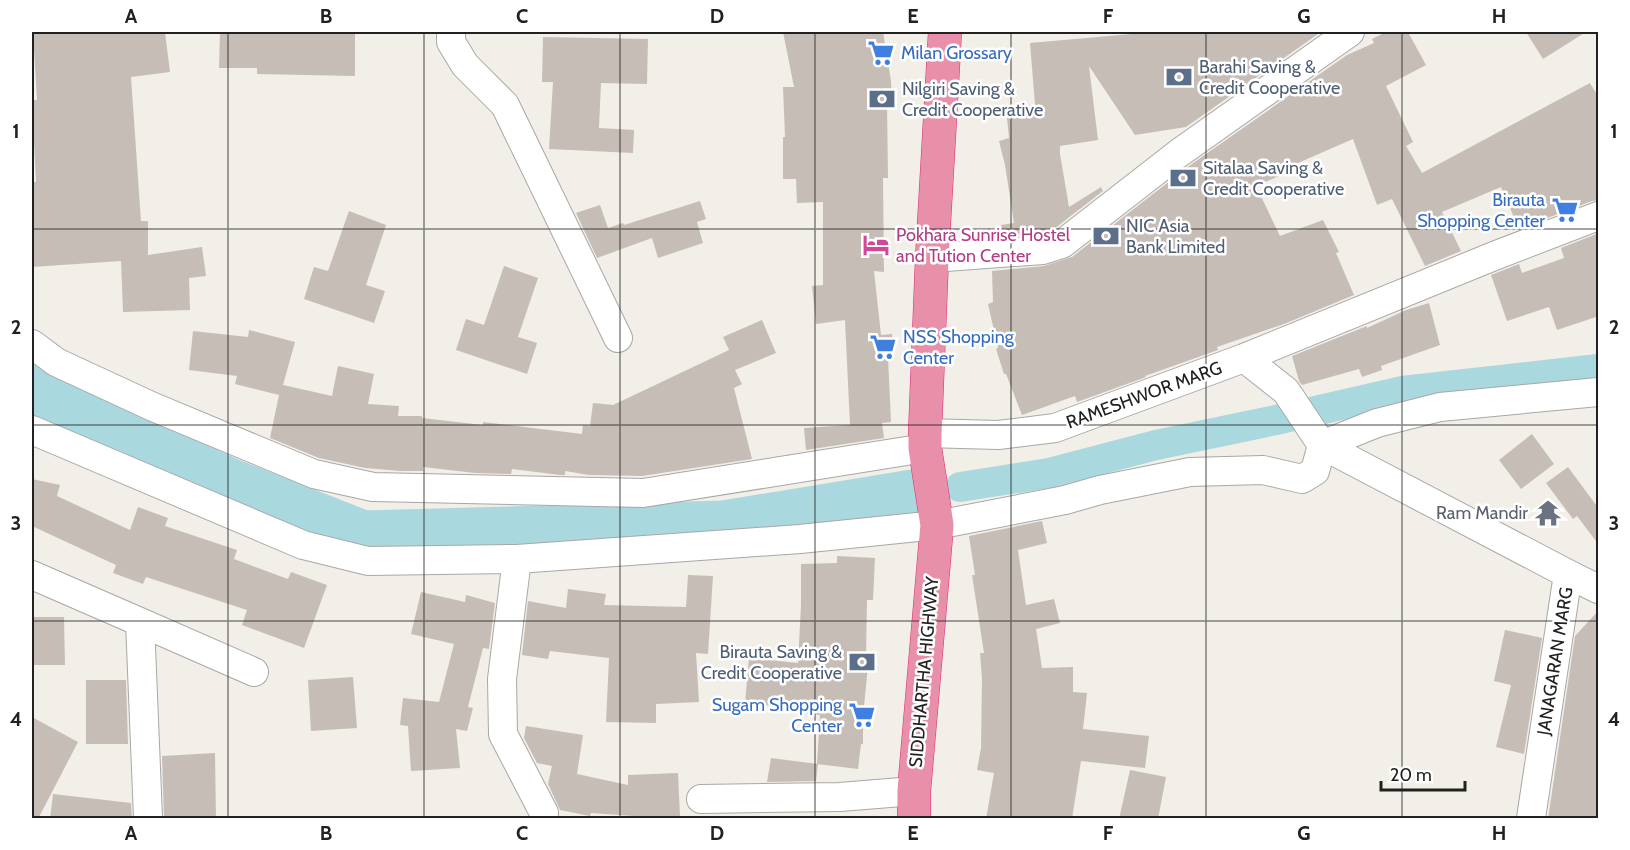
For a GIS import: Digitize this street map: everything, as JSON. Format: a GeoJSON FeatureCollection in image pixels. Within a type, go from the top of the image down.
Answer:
{"type":"FeatureCollection","features":[{"type":"Feature","properties":{"kind":"highway","name":"SIDDHARTHA HIGHWAY"},"geometry":{"type":"LineString","coordinates":[[912,810],[937,525],[926,445],[932,258],[945,32]]}},
{"type":"Feature","properties":{"kind":"street"},"geometry":{"type":"LineString","coordinates":[[451,32],[451,42],[465,65],[505,105],[618,338]]}},
{"type":"Feature","properties":{"kind":"street"},"geometry":{"type":"LineString","coordinates":[[932,258],[1043,250],[1062,244],[1334,37]]}},
{"type":"Feature","properties":{"kind":"street"},"geometry":{"type":"LineString","coordinates":[[1244,358],[1494,256],[1599,216]]}},
{"type":"Feature","properties":{"kind":"street","name":"RAMESHWOR MARG"},"geometry":{"type":"LineString","coordinates":[[32,344],[56,362],[151,406],[314,474],[374,487],[643,493],[926,445],[1055,428],[1244,358],[1286,390],[1321,444]]}},
{"type":"Feature","properties":{"kind":"street"},"geometry":{"type":"LineString","coordinates":[[1321,444],[1377,423],[1440,407],[1599,392]]}},
{"type":"Feature","properties":{"kind":"street"},"geometry":{"type":"LineString","coordinates":[[32,430],[303,545],[368,561],[517,559],[800,539],[937,525],[1190,472],[1263,471],[1302,479],[1315,471],[1321,444]]}},
{"type":"Feature","properties":{"kind":"street"},"geometry":{"type":"LineString","coordinates":[[1321,444],[1599,589]]}},
{"type":"Feature","properties":{"kind":"street"},"geometry":{"type":"LineString","coordinates":[[517,559],[502,680],[503,734],[544,813]]}},
{"type":"Feature","properties":{"kind":"street","name":"JANAGARAN MARG"},"geometry":{"type":"LineString","coordinates":[[1531,819],[1568,574]]}},
{"type":"Feature","properties":{"kind":"street"},"geometry":{"type":"LineString","coordinates":[[32,575],[254,672]]}},
{"type":"Feature","properties":{"kind":"street"},"geometry":{"type":"LineString","coordinates":[[140,622],[148,819]]}},
{"type":"Feature","properties":{"kind":"street"},"geometry":{"type":"LineString","coordinates":[[701,799],[840,797],[912,810]]}},
{"type":"Feature","properties":{"kind":"building"},"geometry":{"type":"Polygon","coordinates":[[[33,32],[165,32],[170,72],[131,77],[141,221],[148,221],[148,255],[202,247],[206,276],[189,278],[190,310],[123,312],[121,261],[32,267],[32,182],[36,182],[32,100],[37,100],[33,32]]]}},
{"type":"Feature","properties":{"kind":"building"},"geometry":{"type":"Polygon","coordinates":[[[220,32],[355,33],[355,76],[257,74],[257,68],[219,68],[220,32]]]}},
{"type":"Feature","properties":{"kind":"building"},"geometry":{"type":"Polygon","coordinates":[[[783,32],[883,32],[891,81],[892,103],[887,103],[888,178],[883,178],[884,272],[874,271],[881,335],[892,334],[894,357],[888,357],[891,422],[882,423],[884,438],[806,450],[804,428],[850,425],[845,320],[816,324],[812,286],[823,285],[823,202],[797,203],[796,179],[783,179],[783,137],[785,137],[783,87],[794,87],[783,32]]]}},
{"type":"Feature","properties":{"kind":"building"},"geometry":{"type":"Polygon","coordinates":[[[1154,32],[1316,32],[1318,34],[1186,127],[1135,135],[1089,66],[1098,140],[1060,146],[1060,154],[1069,207],[1101,187],[1103,191],[1054,229],[1040,234],[1003,236],[1001,225],[1014,223],[999,141],[1009,138],[1006,108],[1035,105],[1030,43],[1154,32]]]}},
{"type":"Feature","properties":{"kind":"building"},"geometry":{"type":"Polygon","coordinates":[[[1386,32],[1408,32],[1426,65],[1386,86],[1413,142],[1406,146],[1422,173],[1590,83],[1599,98],[1599,200],[1519,229],[1501,187],[1442,212],[1461,251],[1425,266],[1392,199],[1377,205],[1353,139],[1291,166],[1293,170],[1256,186],[1280,236],[1323,220],[1339,252],[1336,253],[1354,295],[1284,324],[1217,347],[1218,350],[1077,402],[1075,396],[1022,415],[996,349],[998,348],[988,304],[993,302],[992,271],[1044,266],[1072,257],[1189,166],[1347,55],[1374,43],[1372,39],[1386,32]]]}},
{"type":"Feature","properties":{"kind":"building"},"geometry":{"type":"Polygon","coordinates":[[[1526,32],[1586,32],[1543,59],[1526,32]]]}},
{"type":"Feature","properties":{"kind":"building"},"geometry":{"type":"Polygon","coordinates":[[[543,37],[648,39],[647,84],[601,83],[599,128],[634,130],[633,153],[549,149],[553,82],[542,82],[543,37]]]}},
{"type":"Feature","properties":{"kind":"building"},"geometry":{"type":"Polygon","coordinates":[[[700,201],[706,219],[697,222],[703,243],[658,258],[652,238],[597,258],[576,213],[600,205],[608,228],[700,201]]]}},
{"type":"Feature","properties":{"kind":"building"},"geometry":{"type":"Polygon","coordinates":[[[349,211],[386,225],[366,285],[385,291],[374,323],[304,299],[314,267],[328,271],[349,211]]]}},
{"type":"Feature","properties":{"kind":"building"},"geometry":{"type":"Polygon","coordinates":[[[1599,233],[1599,316],[1557,330],[1549,307],[1507,321],[1491,275],[1519,264],[1522,273],[1564,258],[1561,248],[1599,233]]]}},
{"type":"Feature","properties":{"kind":"building"},"geometry":{"type":"Polygon","coordinates":[[[504,266],[538,278],[518,337],[537,343],[527,374],[456,350],[466,319],[484,325],[504,266]]]}},
{"type":"Feature","properties":{"kind":"building"},"geometry":{"type":"Polygon","coordinates":[[[1429,303],[1440,345],[1381,366],[1382,370],[1362,377],[1359,369],[1302,385],[1299,381],[1292,356],[1429,303]]]}},
{"type":"Feature","properties":{"kind":"building"},"geometry":{"type":"Polygon","coordinates":[[[762,320],[776,353],[735,370],[742,384],[734,388],[752,459],[642,476],[589,475],[565,471],[565,475],[560,475],[512,469],[511,474],[475,473],[423,467],[423,471],[401,471],[365,468],[319,458],[270,438],[279,395],[235,384],[237,376],[189,370],[193,331],[248,337],[249,330],[295,342],[283,385],[332,396],[338,366],[374,374],[368,404],[399,406],[398,416],[422,416],[422,418],[483,425],[483,422],[582,434],[583,425],[590,426],[593,403],[613,405],[729,350],[723,337],[762,320]]]}},
{"type":"Feature","properties":{"kind":"building"},"geometry":{"type":"Polygon","coordinates":[[[1532,434],[1554,464],[1521,489],[1499,460],[1532,434]]]}},
{"type":"Feature","properties":{"kind":"building"},"geometry":{"type":"Polygon","coordinates":[[[1568,467],[1599,509],[1599,545],[1577,516],[1573,519],[1546,483],[1568,467]]]}},
{"type":"Feature","properties":{"kind":"building"},"geometry":{"type":"Polygon","coordinates":[[[32,479],[60,485],[57,496],[130,530],[138,507],[168,518],[165,526],[237,550],[234,559],[288,579],[291,572],[327,585],[304,648],[242,625],[247,610],[146,577],[143,584],[113,573],[116,565],[32,526],[32,479]]]}},
{"type":"Feature","properties":{"kind":"building"},"geometry":{"type":"Polygon","coordinates":[[[1042,521],[1047,543],[1018,550],[1026,605],[1054,599],[1060,623],[1036,629],[1042,668],[1073,667],[1073,692],[1087,693],[1083,729],[1149,736],[1145,768],[1081,761],[1072,819],[986,819],[994,773],[977,770],[981,748],[980,653],[984,653],[972,575],[975,575],[969,536],[1042,521]]]}},
{"type":"Feature","properties":{"kind":"building"},"geometry":{"type":"Polygon","coordinates":[[[837,556],[875,558],[873,600],[867,600],[866,655],[869,655],[863,717],[863,744],[861,744],[858,769],[817,764],[820,715],[795,712],[796,708],[745,703],[749,658],[798,663],[801,564],[837,563],[837,556]]]}},
{"type":"Feature","properties":{"kind":"building"},"geometry":{"type":"Polygon","coordinates":[[[688,575],[713,576],[708,654],[696,653],[699,702],[656,704],[656,723],[606,722],[609,658],[550,651],[548,659],[522,655],[528,601],[566,608],[568,589],[606,594],[604,605],[686,607],[688,575]]]}},
{"type":"Feature","properties":{"kind":"building"},"geometry":{"type":"Polygon","coordinates":[[[421,592],[465,602],[466,595],[495,603],[489,649],[483,648],[468,707],[473,708],[467,731],[456,729],[460,768],[411,771],[408,726],[400,725],[403,698],[439,702],[454,644],[411,634],[421,592]]]}},
{"type":"Feature","properties":{"kind":"building"},"geometry":{"type":"Polygon","coordinates":[[[1599,610],[1599,819],[1548,819],[1575,636],[1599,610]]]}},
{"type":"Feature","properties":{"kind":"building"},"geometry":{"type":"Polygon","coordinates":[[[32,617],[64,617],[65,665],[32,665],[32,617]]]}},
{"type":"Feature","properties":{"kind":"building"},"geometry":{"type":"Polygon","coordinates":[[[1505,630],[1542,638],[1524,754],[1496,747],[1511,685],[1494,681],[1505,630]]]}},
{"type":"Feature","properties":{"kind":"building"},"geometry":{"type":"Polygon","coordinates":[[[353,677],[357,728],[311,731],[308,680],[353,677]]]}},
{"type":"Feature","properties":{"kind":"building"},"geometry":{"type":"Polygon","coordinates":[[[86,680],[126,680],[128,744],[86,744],[86,680]]]}},
{"type":"Feature","properties":{"kind":"building"},"geometry":{"type":"Polygon","coordinates":[[[32,717],[78,742],[38,819],[32,819],[32,717]]]}},
{"type":"Feature","properties":{"kind":"building"},"geometry":{"type":"Polygon","coordinates":[[[526,726],[583,735],[577,774],[628,785],[628,775],[678,773],[680,816],[647,817],[591,813],[590,816],[560,810],[548,784],[552,766],[537,763],[524,738],[526,726]]]}},
{"type":"Feature","properties":{"kind":"building"},"geometry":{"type":"Polygon","coordinates":[[[215,753],[216,819],[164,819],[162,756],[215,753]]]}},
{"type":"Feature","properties":{"kind":"building"},"geometry":{"type":"Polygon","coordinates":[[[771,758],[818,764],[816,781],[767,782],[771,758]]]}},
{"type":"Feature","properties":{"kind":"building"},"geometry":{"type":"Polygon","coordinates":[[[1130,770],[1166,777],[1158,819],[1119,819],[1130,770]]]}},
{"type":"Feature","properties":{"kind":"building"},"geometry":{"type":"Polygon","coordinates":[[[53,794],[131,803],[132,819],[50,819],[53,794]]]}},
{"type":"Feature","properties":{"kind":"waterway"},"geometry":{"type":"LineString","coordinates":[[960,487],[1049,473],[1156,445],[1402,391],[1598,369]]}},
{"type":"Feature","properties":{"kind":"waterway"},"geometry":{"type":"LineString","coordinates":[[32,389],[228,483],[363,536],[724,526],[913,495]]}},
{"type":"Feature","properties":{"kind":"place","name":"Milan Grossary"},"geometry":{"type":"Point","coordinates":[881,53]}},
{"type":"Feature","properties":{"kind":"place","name":"Barahi Saving & Credit Cooperative"},"geometry":{"type":"Point","coordinates":[1179,77]}},
{"type":"Feature","properties":{"kind":"place","name":"Nilgiri Saving & Credit Cooperative"},"geometry":{"type":"Point","coordinates":[882,99]}},
{"type":"Feature","properties":{"kind":"place","name":"Sitalaa Saving & Credit Cooperative"},"geometry":{"type":"Point","coordinates":[1183,178]}},
{"type":"Feature","properties":{"kind":"place","name":"Birauta Shopping Center"},"geometry":{"type":"Point","coordinates":[1565,210]}},
{"type":"Feature","properties":{"kind":"place","name":"NIC Asia Bank Limited"},"geometry":{"type":"Point","coordinates":[1106,236]}},
{"type":"Feature","properties":{"kind":"place","name":"Pokhara Sunrise Hostel and Tution Center"},"geometry":{"type":"Point","coordinates":[876,245]}},
{"type":"Feature","properties":{"kind":"place","name":"NSS Shopping Center"},"geometry":{"type":"Point","coordinates":[883,347]}},
{"type":"Feature","properties":{"kind":"place","name":"Ram Mandir"},"geometry":{"type":"Point","coordinates":[1548,513]}},
{"type":"Feature","properties":{"kind":"place","name":"Birauta Saving & Credit Cooperative"},"geometry":{"type":"Point","coordinates":[862,662]}},
{"type":"Feature","properties":{"kind":"place","name":"Sugam Shopping Center"},"geometry":{"type":"Point","coordinates":[862,715]}}]}
